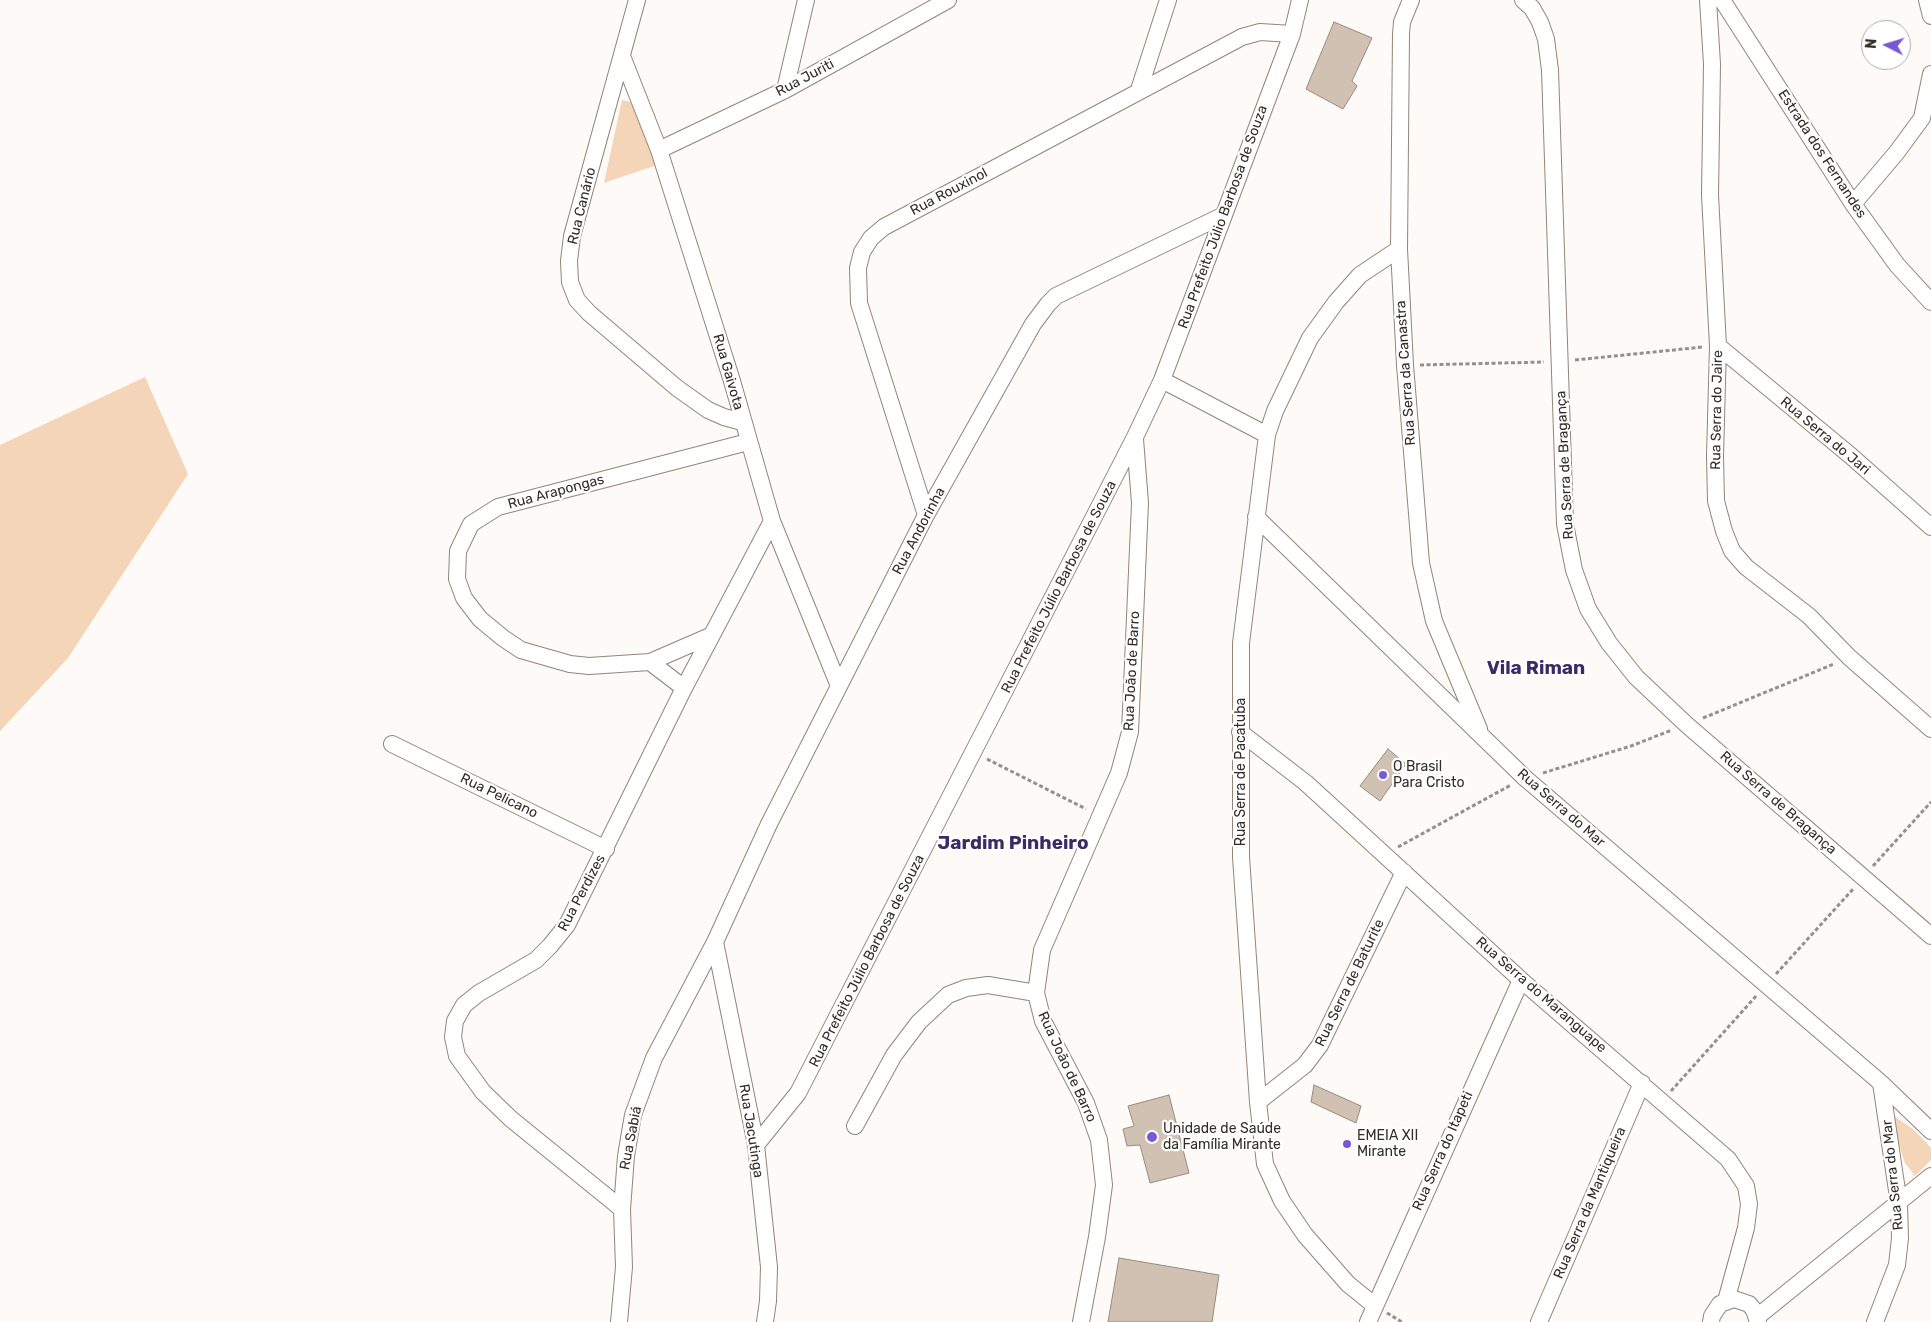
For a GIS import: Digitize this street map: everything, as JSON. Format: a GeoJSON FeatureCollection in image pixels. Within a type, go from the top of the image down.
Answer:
{"type":"FeatureCollection","features":[{"type":"Feature","properties":{"kind":"street","name":"Rua Canário"},"geometry":{"type":"LineString","coordinates":[[636,0],[572,236],[569,261],[570,282],[577,300],[589,313],[677,388],[708,410],[742,422]]}},
{"type":"Feature","properties":{"kind":"street"},"geometry":{"type":"LineString","coordinates":[[785,90],[806,0]]}},
{"type":"Feature","properties":{"kind":"street"},"geometry":{"type":"LineString","coordinates":[[1139,90],[1168,0]]}},
{"type":"Feature","properties":{"kind":"street","name":"Rua Prefeito Júlio Barbosa de Souza"},"geometry":{"type":"LineString","coordinates":[[756,1145],[798,1093],[1135,437],[1162,380],[1292,34],[1300,0]]}},
{"type":"Feature","properties":{"kind":"street","name":"Rua Serra da Canastra"},"geometry":{"type":"LineString","coordinates":[[1411,0],[1402,22],[1401,34],[1399,249],[1405,366],[1421,563],[1426,593],[1446,652],[1482,736]]}},
{"type":"Feature","properties":{"kind":"street","name":"Rua Serra de Bragança"},"geometry":{"type":"LineString","coordinates":[[1523,0],[1532,8],[1540,22],[1546,39],[1550,70],[1565,524],[1574,570],[1588,609],[1609,643],[1636,677],[1687,725],[1931,936]]}},
{"type":"Feature","properties":{"kind":"street","name":"Rua Serra do Jaire"},"geometry":{"type":"LineString","coordinates":[[1708,0],[1712,64],[1710,195],[1718,346],[1715,456],[1716,501],[1724,531],[1732,551],[1746,567],[1809,616],[1849,657],[1931,729]]}},
{"type":"Feature","properties":{"kind":"street","name":"Estrada dos Fernandes"},"geometry":{"type":"LineString","coordinates":[[1722,0],[1853,204],[1897,264],[1931,302]]}},
{"type":"Feature","properties":{"kind":"street"},"geometry":{"type":"LineString","coordinates":[[1927,0],[1931,16]]}},
{"type":"Feature","properties":{"kind":"street","name":"Rua Juriti"},"geometry":{"type":"LineString","coordinates":[[660,150],[785,90],[945,1]]}},
{"type":"Feature","properties":{"kind":"street","name":"Rua Rouxinol"},"geometry":{"type":"LineString","coordinates":[[926,515],[859,304],[858,268],[862,252],[870,238],[884,227],[1242,37],[1260,32],[1292,34]]}},
{"type":"Feature","properties":{"kind":"street","name":"Rua Gaivota"},"geometry":{"type":"LineString","coordinates":[[622,56],[660,150],[722,347],[772,521],[839,686]]}},
{"type":"Feature","properties":{"kind":"street"},"geometry":{"type":"LineString","coordinates":[[1853,204],[1897,152],[1922,118],[1931,74]]}},
{"type":"Feature","properties":{"kind":"street","name":"Rua Andorinha"},"geometry":{"type":"LineString","coordinates":[[715,942],[769,824],[926,515],[1033,324],[1056,296],[1224,215]]}},
{"type":"Feature","properties":{"kind":"street","name":"Rua Serra de Pacatuba"},"geometry":{"type":"LineString","coordinates":[[1374,1305],[1348,1284],[1305,1235],[1282,1201],[1265,1164],[1258,1102],[1241,857],[1241,643],[1267,435],[1275,412],[1310,338],[1336,302],[1360,275],[1399,249]]}},
{"type":"Feature","properties":{"kind":"street","name":"Rua Serra do Jari"},"geometry":{"type":"LineString","coordinates":[[1718,346],[1851,456],[1931,527]]}},
{"type":"Feature","properties":{"kind":"street"},"geometry":{"type":"LineString","coordinates":[[1162,380],[1267,435]]}},
{"type":"Feature","properties":{"kind":"street","name":"Rua João de Barro"},"geometry":{"type":"LineString","coordinates":[[1081,1322],[1097,1236],[1104,1185],[1099,1140],[1086,1103],[1043,1021],[1036,994],[1042,950],[1119,772],[1130,732],[1140,503],[1135,437]]}},
{"type":"Feature","properties":{"kind":"street","name":"Rua Arapongas"},"geometry":{"type":"LineString","coordinates":[[710,636],[650,662],[589,666],[570,664],[521,650],[480,619],[464,598],[457,579],[458,551],[471,524],[498,507],[748,442]]}},
{"type":"Feature","properties":{"kind":"street","name":"Rua Serra do Mar"},"geometry":{"type":"LineString","coordinates":[[1256,517],[1525,778],[1881,1083],[1931,1131]]}},
{"type":"Feature","properties":{"kind":"street","name":"Rua Perdizes"},"geometry":{"type":"LineString","coordinates":[[622,1209],[512,1119],[483,1092],[457,1056],[453,1037],[456,1021],[464,1005],[479,993],[536,960],[567,925],[710,636],[772,521]]}},
{"type":"Feature","properties":{"kind":"street"},"geometry":{"type":"LineString","coordinates":[[650,662],[684,688]]}},
{"type":"Feature","properties":{"kind":"street","name":"Rua Serra do Maranguape"},"geometry":{"type":"LineString","coordinates":[[1240,732],[1306,784],[1521,980],[1728,1158],[1746,1186],[1749,1204],[1746,1228],[1726,1301]]}},
{"type":"Feature","properties":{"kind":"street","name":"Rua Pelicano"},"geometry":{"type":"LineString","coordinates":[[392,744],[606,849]]}},
{"type":"Feature","properties":{"kind":"street","name":"Rua Serra de Baturite"},"geometry":{"type":"LineString","coordinates":[[1258,1102],[1305,1065],[1320,1045],[1404,872]]}},
{"type":"Feature","properties":{"kind":"street","name":"Rua Jacutinga"},"geometry":{"type":"LineString","coordinates":[[715,942],[756,1145],[768,1267],[768,1301],[765,1322]]}},
{"type":"Feature","properties":{"kind":"street","name":"Rua Sabiá"},"geometry":{"type":"LineString","coordinates":[[619,1322],[624,1267],[622,1209],[626,1156],[633,1115],[654,1058],[715,942]]}},
{"type":"Feature","properties":{"kind":"street","name":"Rua Serra do Itapeti"},"geometry":{"type":"LineString","coordinates":[[1368,1322],[1521,980]]}},
{"type":"Feature","properties":{"kind":"street"},"geometry":{"type":"LineString","coordinates":[[855,1126],[894,1056],[919,1022],[948,995],[966,988],[988,984],[1036,994]]}},
{"type":"Feature","properties":{"kind":"street","name":"Rua Serra da Mantiqueira"},"geometry":{"type":"LineString","coordinates":[[1538,1322],[1642,1083]]}},
{"type":"Feature","properties":{"kind":"street","name":"Rua Serra do Mar"},"geometry":{"type":"LineString","coordinates":[[1875,1322],[1896,1265],[1900,1238],[1899,1204],[1881,1083]]}},
{"type":"Feature","properties":{"kind":"street"},"geometry":{"type":"LineString","coordinates":[[1711,1322],[1715,1310],[1726,1301],[1742,1300],[1749,1304],[1758,1319],[1931,1176]]}},
{"type":"Feature","properties":{"kind":"path"},"geometry":{"type":"LineString","coordinates":[[1405,366],[1559,361],[1718,346]]}},
{"type":"Feature","properties":{"kind":"path"},"geometry":{"type":"LineString","coordinates":[[1385,854],[1525,778],[1631,746],[1687,725],[1849,657]]}},
{"type":"Feature","properties":{"kind":"path"},"geometry":{"type":"LineString","coordinates":[[974,753],[1100,816]]}},
{"type":"Feature","properties":{"kind":"path"},"geometry":{"type":"LineString","coordinates":[[1662,1101],[1931,802]]}},
{"type":"Feature","properties":{"kind":"shaded area"},"geometry":{"type":"Polygon","coordinates":[[[622,100],[631,102],[657,165],[604,183],[622,100]]]}},
{"type":"Feature","properties":{"kind":"shaded area"},"geometry":{"type":"Polygon","coordinates":[[[145,377],[188,474],[68,658],[0,731],[0,445],[145,377]]]}},
{"type":"Feature","properties":{"kind":"shaded area"},"geometry":{"type":"Polygon","coordinates":[[[1894,1116],[1914,1130],[1931,1148],[1931,1160],[1915,1176],[1905,1163],[1891,1121],[1894,1116]]]}},
{"type":"Feature","properties":{"kind":"building"},"geometry":{"type":"Polygon","coordinates":[[[1334,22],[1372,38],[1352,81],[1357,86],[1343,109],[1306,89],[1334,22]]]}},
{"type":"Feature","properties":{"kind":"building","name":"O Brasil Para Cristo"},"geometry":{"type":"Polygon","coordinates":[[[1388,749],[1406,764],[1380,801],[1360,786],[1388,749]]]}},
{"type":"Feature","properties":{"kind":"building"},"geometry":{"type":"Polygon","coordinates":[[[1314,1085],[1361,1106],[1356,1123],[1311,1102],[1314,1085]]]}},
{"type":"Feature","properties":{"kind":"building","name":"Unidade de Saúde da Família Mirante"},"geometry":{"type":"Polygon","coordinates":[[[1169,1095],[1189,1173],[1150,1183],[1140,1145],[1127,1146],[1123,1129],[1134,1126],[1128,1106],[1169,1095]]]}},
{"type":"Feature","properties":{"kind":"building"},"geometry":{"type":"Polygon","coordinates":[[[1119,1258],[1219,1275],[1212,1322],[1108,1322],[1119,1258]]]}},
{"type":"Feature","properties":{"kind":"place","name":"O Brasil Para Cristo"},"geometry":{"type":"Point","coordinates":[1383,775]}},
{"type":"Feature","properties":{"kind":"place","name":"Unidade de Saúde da Família Mirante"},"geometry":{"type":"Point","coordinates":[1152,1137]}},
{"type":"Feature","properties":{"kind":"place","name":"EMEIA XII Mirante"},"geometry":{"type":"Point","coordinates":[1347,1144]}},
{"type":"Feature","properties":{"kind":"district","name":"Vila Riman"},"geometry":{"type":"Point","coordinates":[1536,669]}},
{"type":"Feature","properties":{"kind":"district","name":"Jardim Pinheiro"},"geometry":{"type":"Point","coordinates":[1013,844]}}]}
